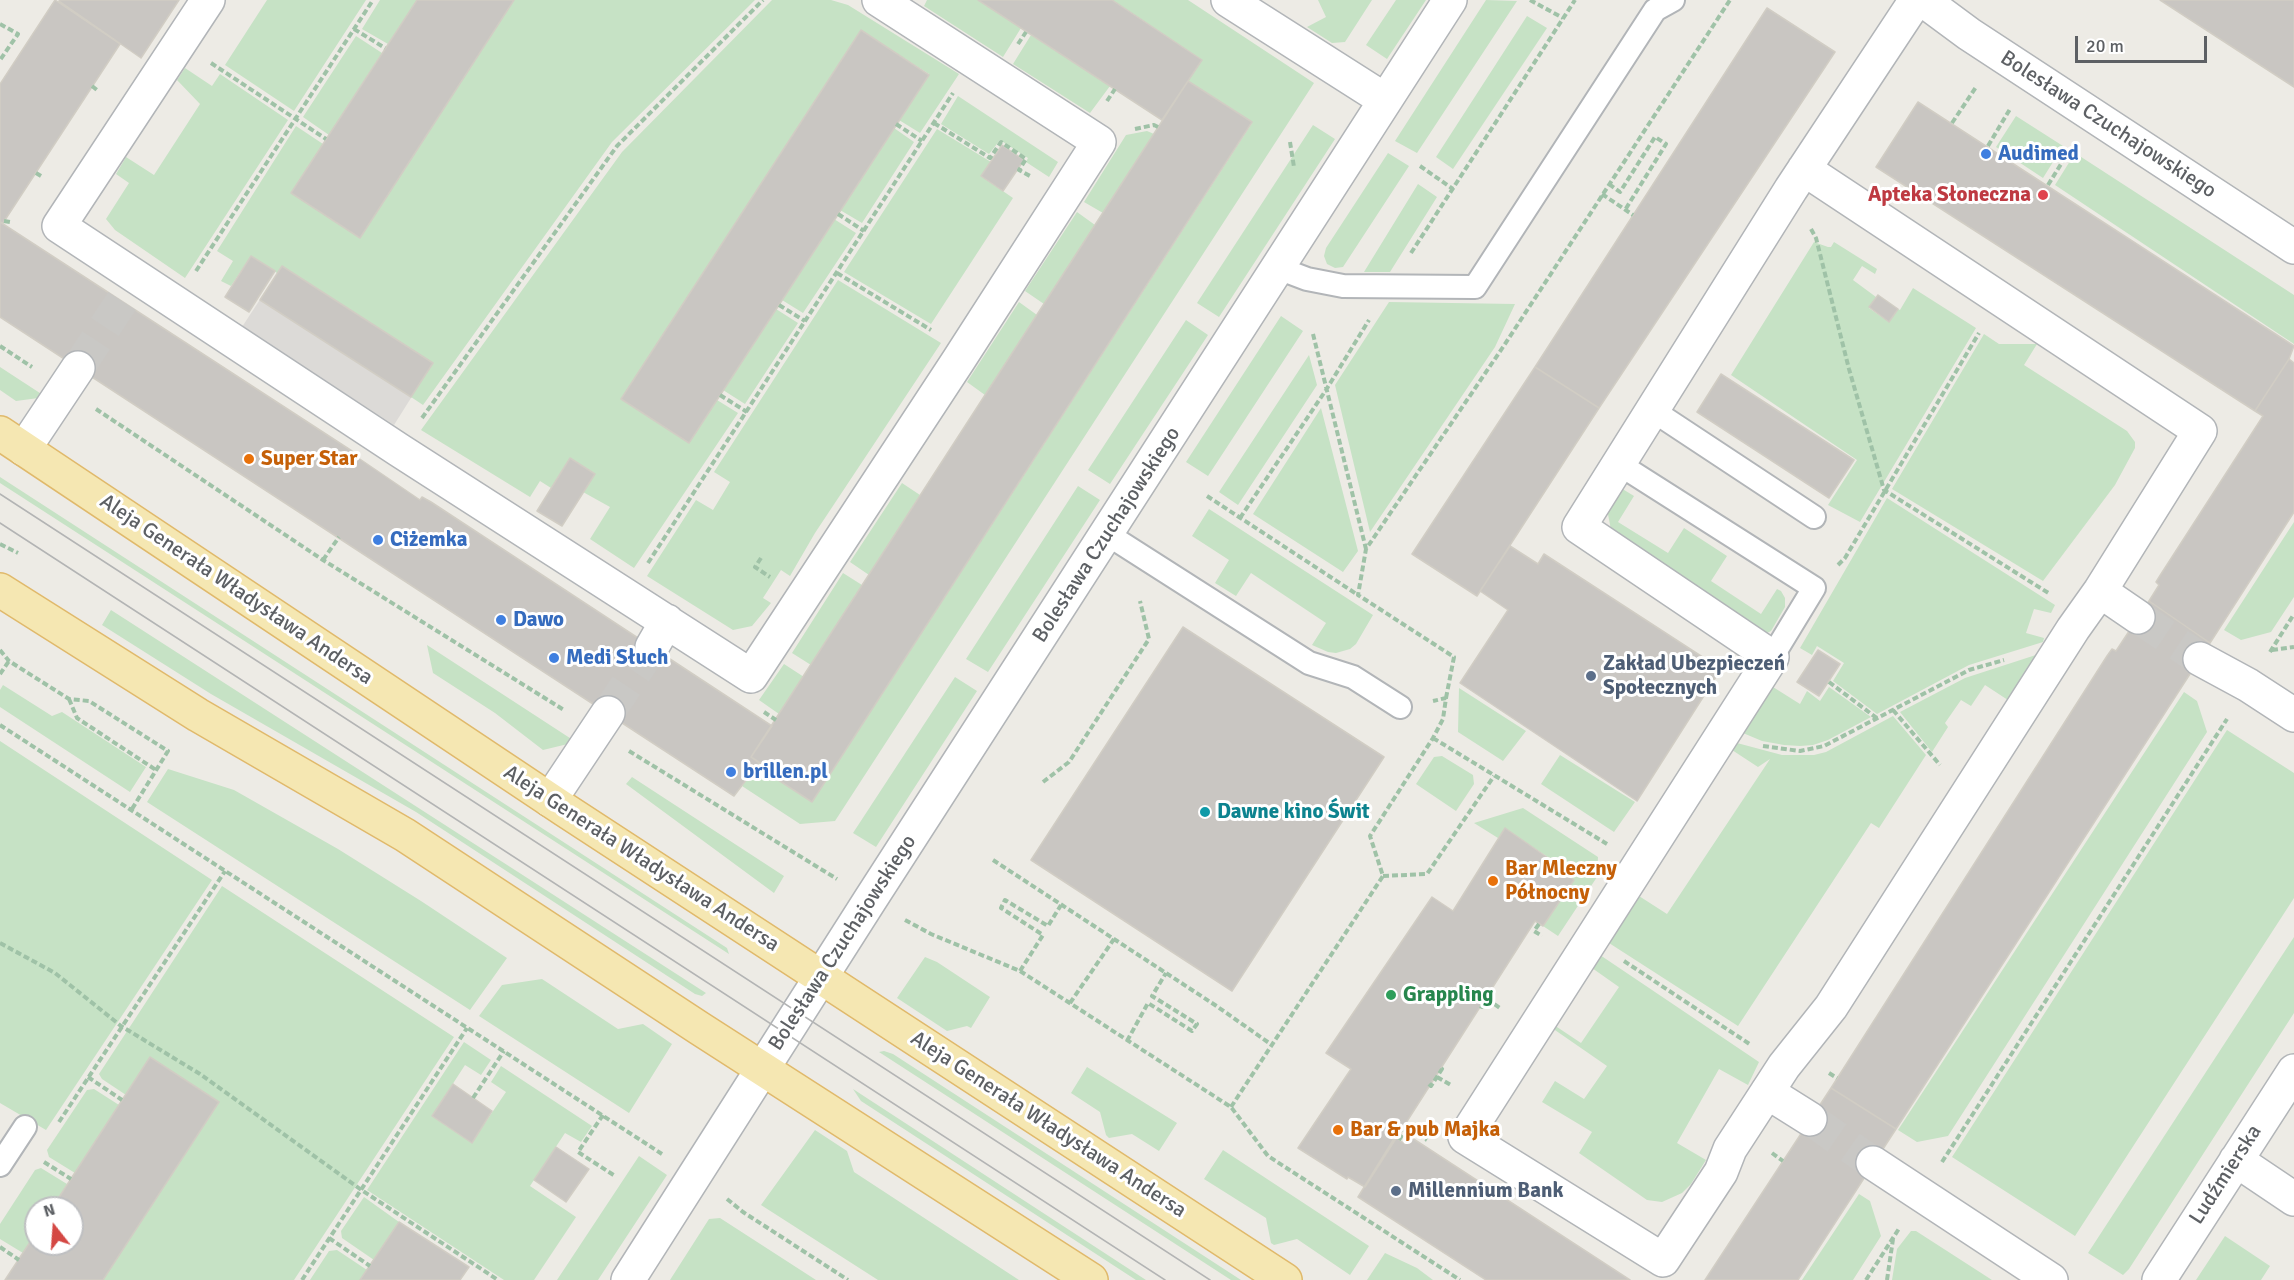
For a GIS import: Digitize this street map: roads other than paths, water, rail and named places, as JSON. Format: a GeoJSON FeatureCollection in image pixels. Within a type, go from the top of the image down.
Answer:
{"type":"FeatureCollection","features":[{"type":"Feature","properties":{"kind":"main road","name":"Aleja Generała Władysława Andersa"},"geometry":{"type":"LineString","coordinates":[[12,441],[550,800],[1285,1280]]}},
{"type":"Feature","properties":{"kind":"main road"},"geometry":{"type":"LineString","coordinates":[[0,590],[189,709],[405,835],[762,1069],[1091,1280]]}},
{"type":"Feature","properties":{"kind":"street"},"geometry":{"type":"LineString","coordinates":[[208,0],[59,226],[130,290],[389,444],[659,634],[751,676],[1099,142],[879,0]]}},
{"type":"Feature","properties":{"kind":"street"},"geometry":{"type":"LineString","coordinates":[[1228,0],[1385,100]]}},
{"type":"Feature","properties":{"kind":"street","name":"Bolesława Czuchajowskiego"},"geometry":{"type":"LineString","coordinates":[[628,1280],[1450,0]]}},
{"type":"Feature","properties":{"kind":"street"},"geometry":{"type":"LineString","coordinates":[[1804,169],[2200,431],[2100,591],[2073,629],[1831,1007],[1784,1066],[1730,1149],[1721,1172],[1663,1260],[1465,1137],[1772,657],[1579,527],[1804,169],[1916,0]]}},
{"type":"Feature","properties":{"kind":"street","name":"Bolesława Czuchajowskiego"},"geometry":{"type":"LineString","coordinates":[[1923,0],[1969,34],[2294,247]]}},
{"type":"Feature","properties":{"kind":"street"},"geometry":{"type":"LineString","coordinates":[[12,441],[72,378]]}},
{"type":"Feature","properties":{"kind":"street"},"geometry":{"type":"LineString","coordinates":[[2100,591],[2138,617]]}},
{"type":"Feature","properties":{"kind":"street"},"geometry":{"type":"LineString","coordinates":[[2200,659],[2294,715]]}},
{"type":"Feature","properties":{"kind":"street"},"geometry":{"type":"LineString","coordinates":[[550,800],[602,722]]}},
{"type":"Feature","properties":{"kind":"street","name":"Ludźmierska"},"geometry":{"type":"LineString","coordinates":[[2159,1280],[2294,1071]]}},
{"type":"Feature","properties":{"kind":"street"},"geometry":{"type":"LineString","coordinates":[[1767,1092],[1810,1119]]}},
{"type":"Feature","properties":{"kind":"street"},"geometry":{"type":"LineString","coordinates":[[2236,1160],[2294,1199]]}},
{"type":"Feature","properties":{"kind":"street"},"geometry":{"type":"LineString","coordinates":[[1873,1163],[2051,1280]]}},
{"type":"Feature","properties":{"kind":"lane"},"geometry":{"type":"LineString","coordinates":[[1278,268],[1307,279],[1343,286],[1475,287],[1655,10],[1673,0]]}},
{"type":"Feature","properties":{"kind":"lane"},"geometry":{"type":"LineString","coordinates":[[1652,410],[1814,517]]}},
{"type":"Feature","properties":{"kind":"lane"},"geometry":{"type":"LineString","coordinates":[[1619,464],[1814,588],[1772,657]]}},
{"type":"Feature","properties":{"kind":"lane"},"geometry":{"type":"LineString","coordinates":[[1107,534],[1309,663],[1353,677],[1400,707]]}},
{"type":"Feature","properties":{"kind":"lane"},"geometry":{"type":"LineString","coordinates":[[0,1165],[24,1128]]}},
{"type":"Feature","properties":{"kind":"tunnel"},"geometry":{"type":"LineString","coordinates":[[78,368],[122,301]]}},
{"type":"Feature","properties":{"kind":"tunnel"},"geometry":{"type":"LineString","coordinates":[[2138,617],[2200,659]]}},
{"type":"Feature","properties":{"kind":"tunnel"},"geometry":{"type":"LineString","coordinates":[[608,713],[652,647]]}},
{"type":"Feature","properties":{"kind":"tunnel"},"geometry":{"type":"LineString","coordinates":[[1810,1119],[1873,1163]]}},
{"type":"Feature","properties":{"kind":"tram line"},"geometry":{"type":"LineString","coordinates":[[0,494],[1210,1280]]}},
{"type":"Feature","properties":{"kind":"tram line"},"geometry":{"type":"LineString","coordinates":[[0,523],[1165,1280]]}},
{"type":"Feature","properties":{"kind":"place","name":"Audimed"},"geometry":{"type":"Point","coordinates":[1986,154]}},
{"type":"Feature","properties":{"kind":"place","name":"Apteka Słoneczna"},"geometry":{"type":"Point","coordinates":[2043,195]}},
{"type":"Feature","properties":{"kind":"place","name":"Super Star"},"geometry":{"type":"Point","coordinates":[249,459]}},
{"type":"Feature","properties":{"kind":"place","name":"Ciżemka"},"geometry":{"type":"Point","coordinates":[378,540]}},
{"type":"Feature","properties":{"kind":"place","name":"Dawo"},"geometry":{"type":"Point","coordinates":[501,620]}},
{"type":"Feature","properties":{"kind":"place","name":"Medi Słuch"},"geometry":{"type":"Point","coordinates":[554,658]}},
{"type":"Feature","properties":{"kind":"place","name":"Zakład Ubezpieczeń Społecznych"},"geometry":{"type":"Point","coordinates":[1591,676]}},
{"type":"Feature","properties":{"kind":"place","name":"brillen.pl"},"geometry":{"type":"Point","coordinates":[731,772]}},
{"type":"Feature","properties":{"kind":"place","name":"Dawne kino Świt"},"geometry":{"type":"Point","coordinates":[1205,812]}},
{"type":"Feature","properties":{"kind":"place","name":"Bar Mleczny Północny"},"geometry":{"type":"Point","coordinates":[1493,881]}},
{"type":"Feature","properties":{"kind":"place","name":"Grappling"},"geometry":{"type":"Point","coordinates":[1391,995]}},
{"type":"Feature","properties":{"kind":"place","name":"Bar & pub Majka"},"geometry":{"type":"Point","coordinates":[1338,1130]}},
{"type":"Feature","properties":{"kind":"place","name":"Millennium Bank"},"geometry":{"type":"Point","coordinates":[1396,1191]}}]}
